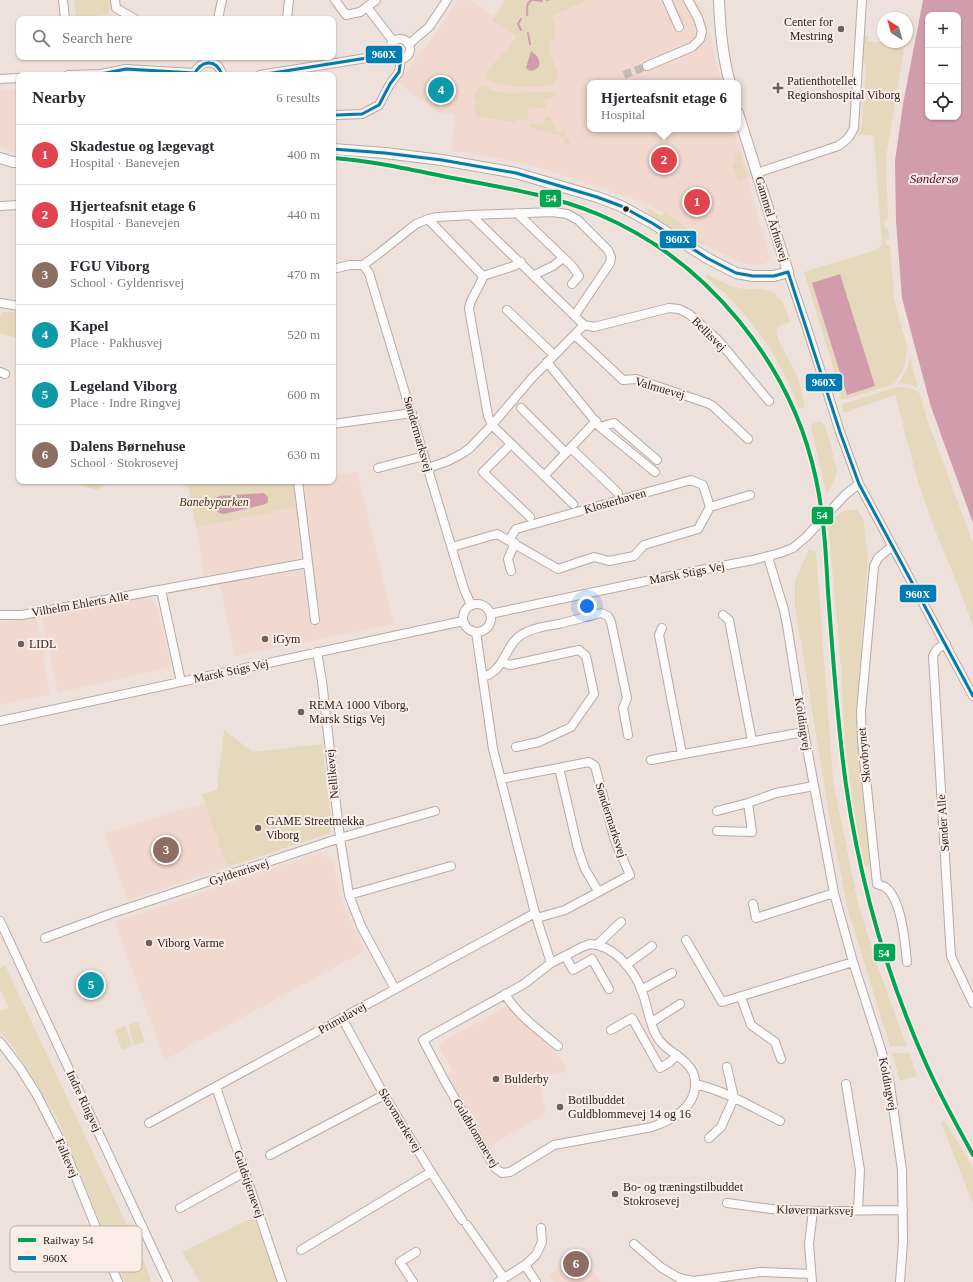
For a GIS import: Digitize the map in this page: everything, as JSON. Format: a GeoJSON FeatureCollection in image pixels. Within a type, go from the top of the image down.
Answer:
{"type":"FeatureCollection","features":[{"type":"Feature","properties":{"kind":"main road"},"geometry":{"type":"LineString","coordinates":[[719,0],[720,34],[724,63],[729,80]]}},
{"type":"Feature","properties":{"kind":"main road","name":"Gammel Århusvej"},"geometry":{"type":"LineString","coordinates":[[741,122],[788,272]]}},
{"type":"Feature","properties":{"kind":"main road"},"geometry":{"type":"LineString","coordinates":[[336,149],[385,153],[442,160],[516,173],[598,197],[621,206],[652,223],[707,258],[736,273],[753,276],[774,276],[788,272]]}},
{"type":"Feature","properties":{"kind":"main road"},"geometry":{"type":"LineString","coordinates":[[0,158],[16,162]]}},
{"type":"Feature","properties":{"kind":"street"},"geometry":{"type":"LineString","coordinates":[[63,0],[65,16]]}},
{"type":"Feature","properties":{"kind":"street"},"geometry":{"type":"LineString","coordinates":[[115,0],[116,8],[130,16]]}},
{"type":"Feature","properties":{"kind":"street"},"geometry":{"type":"LineString","coordinates":[[219,16],[222,0]]}},
{"type":"Feature","properties":{"kind":"street"},"geometry":{"type":"LineString","coordinates":[[287,16],[290,0]]}},
{"type":"Feature","properties":{"kind":"street"},"geometry":{"type":"LineString","coordinates":[[334,0],[346,15],[360,12],[376,0]]}},
{"type":"Feature","properties":{"kind":"street"},"geometry":{"type":"LineString","coordinates":[[409,44],[429,27],[447,0]]}},
{"type":"Feature","properties":{"kind":"street"},"geometry":{"type":"LineString","coordinates":[[667,0],[679,27]]}},
{"type":"Feature","properties":{"kind":"street"},"geometry":{"type":"LineString","coordinates":[[647,66],[692,47],[700,39],[702,31],[698,18],[688,0]]}},
{"type":"Feature","properties":{"kind":"street"},"geometry":{"type":"LineString","coordinates":[[757,173],[838,146],[846,141],[851,135],[854,128],[862,0]]}},
{"type":"Feature","properties":{"kind":"street"},"geometry":{"type":"LineString","coordinates":[[367,7],[393,41]]}},
{"type":"Feature","properties":{"kind":"street"},"geometry":{"type":"LineString","coordinates":[[397,39],[402,39],[409,44],[410,52],[401,59],[394,58],[390,53],[390,44],[397,39]]}},
{"type":"Feature","properties":{"kind":"street"},"geometry":{"type":"LineString","coordinates":[[279,72],[374,57],[390,53]]}},
{"type":"Feature","properties":{"kind":"street"},"geometry":{"type":"LineString","coordinates":[[337,115],[362,114],[379,105],[390,84],[399,72],[401,59]]}},
{"type":"Feature","properties":{"kind":"street"},"geometry":{"type":"LineString","coordinates":[[195,72],[200,65],[210,60],[219,67],[221,72]]}},
{"type":"Feature","properties":{"kind":"street"},"geometry":{"type":"LineString","coordinates":[[114,72],[126,70],[160,72]]}},
{"type":"Feature","properties":{"kind":"street"},"geometry":{"type":"LineString","coordinates":[[0,79],[16,78]]}},
{"type":"Feature","properties":{"kind":"street"},"geometry":{"type":"LineString","coordinates":[[0,206],[16,205]]}},
{"type":"Feature","properties":{"kind":"street"},"geometry":{"type":"LineString","coordinates":[[336,268],[350,265],[363,265],[377,256],[416,224],[438,216],[552,212],[567,214],[578,220],[608,250],[611,258],[610,263],[575,315]]}},
{"type":"Feature","properties":{"kind":"street"},"geometry":{"type":"LineString","coordinates":[[517,213],[572,266],[579,276],[572,284]]}},
{"type":"Feature","properties":{"kind":"street"},"geometry":{"type":"LineString","coordinates":[[428,468],[448,461],[463,453],[492,425],[547,362],[584,325],[471,215]]}},
{"type":"Feature","properties":{"kind":"street"},"geometry":{"type":"LineString","coordinates":[[428,220],[483,276]]}},
{"type":"Feature","properties":{"kind":"street"},"geometry":{"type":"LineString","coordinates":[[534,275],[553,266],[563,258]]}},
{"type":"Feature","properties":{"kind":"street"},"geometry":{"type":"LineString","coordinates":[[483,276],[514,266],[521,262]]}},
{"type":"Feature","properties":{"kind":"street","name":"Søndermarksvej"},"geometry":{"type":"LineString","coordinates":[[363,265],[369,273],[464,589],[472,605]]}},
{"type":"Feature","properties":{"kind":"street","name":"Gammel Århusvej"},"geometry":{"type":"LineString","coordinates":[[788,272],[840,432],[859,484],[973,696]]}},
{"type":"Feature","properties":{"kind":"street"},"geometry":{"type":"LineString","coordinates":[[483,276],[470,301],[469,309],[488,416],[492,425],[574,504]]}},
{"type":"Feature","properties":{"kind":"street"},"geometry":{"type":"LineString","coordinates":[[0,303],[16,306]]}},
{"type":"Feature","properties":{"kind":"street","name":"Bellisvej"},"geometry":{"type":"LineString","coordinates":[[584,325],[594,328],[669,308],[679,309],[689,314],[718,340],[769,401]]}},
{"type":"Feature","properties":{"kind":"street"},"geometry":{"type":"LineString","coordinates":[[507,310],[554,355]]}},
{"type":"Feature","properties":{"kind":"street","name":"Valmuevej"},"geometry":{"type":"LineString","coordinates":[[575,335],[623,380],[636,379],[707,403],[713,406],[748,439]]}},
{"type":"Feature","properties":{"kind":"street"},"geometry":{"type":"LineString","coordinates":[[547,362],[598,424],[655,472]]}},
{"type":"Feature","properties":{"kind":"street"},"geometry":{"type":"LineString","coordinates":[[521,408],[618,493]]}},
{"type":"Feature","properties":{"kind":"street"},"geometry":{"type":"LineString","coordinates":[[336,424],[412,413]]}},
{"type":"Feature","properties":{"kind":"street"},"geometry":{"type":"LineString","coordinates":[[544,476],[568,450],[598,424],[614,423],[657,460]]}},
{"type":"Feature","properties":{"kind":"street"},"geometry":{"type":"LineString","coordinates":[[511,444],[483,472],[530,516]]}},
{"type":"Feature","properties":{"kind":"street"},"geometry":{"type":"LineString","coordinates":[[378,468],[424,456]]}},
{"type":"Feature","properties":{"kind":"street","name":"Klosterhaven"},"geometry":{"type":"LineString","coordinates":[[511,571],[508,559],[516,529],[692,480],[703,485],[710,507]]}},
{"type":"Feature","properties":{"kind":"street"},"geometry":{"type":"LineString","coordinates":[[298,484],[315,620]]}},
{"type":"Feature","properties":{"kind":"street","name":"Marsk Stigs Vej"},"geometry":{"type":"LineString","coordinates":[[490,614],[768,557],[793,548],[809,534],[846,494],[859,484]]}},
{"type":"Feature","properties":{"kind":"street"},"geometry":{"type":"LineString","coordinates":[[452,547],[497,534],[558,568],[594,557],[609,561],[634,556],[644,545],[698,529],[710,507],[750,495]]}},
{"type":"Feature","properties":{"kind":"street","name":"Skovbrynet"},"geometry":{"type":"LineString","coordinates":[[892,546],[878,558],[874,566],[861,712],[862,740],[877,884],[885,887],[891,894],[896,904],[903,930],[907,962]]}},
{"type":"Feature","properties":{"kind":"street","name":"Koldingvej"},"geometry":{"type":"LineString","coordinates":[[768,557],[784,610],[804,732],[834,893],[853,962],[881,1049],[890,1086],[902,1170],[903,1242],[900,1282]]}},
{"type":"Feature","properties":{"kind":"street","name":"Vilhelm Ehlerts Alle"},"geometry":{"type":"LineString","coordinates":[[0,615],[22,615],[307,563]]}},
{"type":"Feature","properties":{"kind":"street"},"geometry":{"type":"LineString","coordinates":[[161,590],[181,682]]}},
{"type":"Feature","properties":{"kind":"street"},"geometry":{"type":"LineString","coordinates":[[481,604],[485,606],[490,614],[491,621],[488,627],[482,631],[476,632],[467,628],[463,621],[464,611],[472,605],[481,604]]}},
{"type":"Feature","properties":{"kind":"street"},"geometry":{"type":"LineString","coordinates":[[483,677],[490,675],[502,662],[516,638],[522,634],[534,629],[601,613],[608,616],[611,621],[627,698],[623,708],[628,735]]}},
{"type":"Feature","properties":{"kind":"street"},"geometry":{"type":"LineString","coordinates":[[723,615],[729,620],[752,741]]}},
{"type":"Feature","properties":{"kind":"street","name":"Marsk Stigs Vej"},"geometry":{"type":"LineString","coordinates":[[0,721],[463,621]]}},
{"type":"Feature","properties":{"kind":"street"},"geometry":{"type":"LineString","coordinates":[[662,628],[659,635],[682,754]]}},
{"type":"Feature","properties":{"kind":"street"},"geometry":{"type":"LineString","coordinates":[[476,632],[493,749],[536,916],[552,963]]}},
{"type":"Feature","properties":{"kind":"street","name":"Sønder Alle"},"geometry":{"type":"LineString","coordinates":[[946,644],[937,649],[933,656],[951,949],[955,965],[973,1003]]}},
{"type":"Feature","properties":{"kind":"street"},"geometry":{"type":"LineString","coordinates":[[502,662],[510,665],[579,650],[586,656],[594,694],[571,727],[539,742],[516,747]]}},
{"type":"Feature","properties":{"kind":"street","name":"Nellikevej"},"geometry":{"type":"LineString","coordinates":[[318,652],[340,838],[350,895],[361,926],[395,989]]}},
{"type":"Feature","properties":{"kind":"street"},"geometry":{"type":"LineString","coordinates":[[651,760],[804,732]]}},
{"type":"Feature","properties":{"kind":"street","name":"Søndermarksvej"},"geometry":{"type":"LineString","coordinates":[[501,778],[589,762],[595,766],[615,841],[630,875],[565,910],[536,916]]}},
{"type":"Feature","properties":{"kind":"street"},"geometry":{"type":"LineString","coordinates":[[559,768],[578,849],[585,869],[598,891]]}},
{"type":"Feature","properties":{"kind":"street"},"geometry":{"type":"LineString","coordinates":[[717,811],[748,803],[776,793],[814,786]]}},
{"type":"Feature","properties":{"kind":"street"},"geometry":{"type":"LineString","coordinates":[[717,831],[752,832],[748,803]]}},
{"type":"Feature","properties":{"kind":"street","name":"Gyldenrisvej"},"geometry":{"type":"LineString","coordinates":[[45,938],[110,914],[340,838],[435,811]]}},
{"type":"Feature","properties":{"kind":"street"},"geometry":{"type":"LineString","coordinates":[[350,895],[451,866]]}},
{"type":"Feature","properties":{"kind":"street"},"geometry":{"type":"LineString","coordinates":[[753,904],[756,918],[834,893]]}},
{"type":"Feature","properties":{"kind":"street","name":"Primulavej"},"geometry":{"type":"LineString","coordinates":[[149,1123],[395,989],[536,916]]}},
{"type":"Feature","properties":{"kind":"street","name":"Indre Ringvej"},"geometry":{"type":"LineString","coordinates":[[0,921],[142,1226]]}},
{"type":"Feature","properties":{"kind":"street"},"geometry":{"type":"LineString","coordinates":[[621,922],[598,944],[614,952],[626,965],[641,990],[656,1034],[661,1043],[692,1069],[695,1077],[695,1084],[711,1088],[780,1120]]}},
{"type":"Feature","properties":{"kind":"street"},"geometry":{"type":"LineString","coordinates":[[686,940],[722,1002],[853,962]]}},
{"type":"Feature","properties":{"kind":"street","name":"Guldblommevej"},"geometry":{"type":"LineString","coordinates":[[598,944],[582,946],[552,963],[524,984],[423,1040],[495,1168],[502,1173],[510,1172],[554,1145],[652,1127],[664,1123],[684,1109],[694,1094],[695,1084]]}},
{"type":"Feature","properties":{"kind":"street"},"geometry":{"type":"LineString","coordinates":[[626,965],[652,946]]}},
{"type":"Feature","properties":{"kind":"street"},"geometry":{"type":"LineString","coordinates":[[565,956],[573,970],[592,959],[609,989]]}},
{"type":"Feature","properties":{"kind":"street"},"geometry":{"type":"LineString","coordinates":[[641,990],[672,973]]}},
{"type":"Feature","properties":{"kind":"street"},"geometry":{"type":"LineString","coordinates":[[505,994],[512,1007],[558,1046]]}},
{"type":"Feature","properties":{"kind":"street"},"geometry":{"type":"LineString","coordinates":[[741,997],[751,1025],[775,1042],[781,1059]]}},
{"type":"Feature","properties":{"kind":"street"},"geometry":{"type":"LineString","coordinates":[[652,1022],[680,1004]]}},
{"type":"Feature","properties":{"kind":"street","name":"Skovmærkevej"},"geometry":{"type":"LineString","coordinates":[[342,1018],[384,1095],[430,1172],[501,1280]]}},
{"type":"Feature","properties":{"kind":"street"},"geometry":{"type":"LineString","coordinates":[[611,1030],[632,1018],[660,1068],[670,1062],[677,1055]]}},
{"type":"Feature","properties":{"kind":"street","name":"Falkevej"},"geometry":{"type":"LineString","coordinates":[[0,1042],[20,1068],[64,1148],[95,1226]]}},
{"type":"Feature","properties":{"kind":"street"},"geometry":{"type":"LineString","coordinates":[[709,1138],[720,1127],[734,1098],[727,1067]]}},
{"type":"Feature","properties":{"kind":"street"},"geometry":{"type":"LineString","coordinates":[[846,1084],[860,1170],[858,1210]]}},
{"type":"Feature","properties":{"kind":"street","name":"Guldstjernevej"},"geometry":{"type":"LineString","coordinates":[[216,1087],[282,1282]]}},
{"type":"Feature","properties":{"kind":"street"},"geometry":{"type":"LineString","coordinates":[[270,1155],[384,1095]]}},
{"type":"Feature","properties":{"kind":"street"},"geometry":{"type":"LineString","coordinates":[[180,1208],[245,1172]]}},
{"type":"Feature","properties":{"kind":"street"},"geometry":{"type":"LineString","coordinates":[[301,1250],[430,1172]]}},
{"type":"Feature","properties":{"kind":"street","name":"Kløvermarksvej"},"geometry":{"type":"LineString","coordinates":[[727,1203],[771,1209],[813,1211],[903,1210]]}},
{"type":"Feature","properties":{"kind":"street"},"geometry":{"type":"LineString","coordinates":[[634,1244],[662,1268],[679,1278],[692,1281],[761,1272],[811,1278],[810,1244],[813,1211]]}},
{"type":"Feature","properties":{"kind":"street","name":"Indre Ringvej"},"geometry":{"type":"LineString","coordinates":[[142,1226],[168,1282]]}},
{"type":"Feature","properties":{"kind":"street"},"geometry":{"type":"LineString","coordinates":[[501,1280],[525,1265],[536,1255],[542,1242],[540,1228]]}},
{"type":"Feature","properties":{"kind":"street"},"geometry":{"type":"LineString","coordinates":[[413,1282],[400,1262],[416,1252]]}},
{"type":"Feature","properties":{"kind":"street"},"geometry":{"type":"LineString","coordinates":[[525,1265],[536,1282]]}},
{"type":"Feature","properties":{"kind":"street","name":"Falkevej"},"geometry":{"type":"LineString","coordinates":[[114,1272],[118,1282]]}},
{"type":"Feature","properties":{"kind":"shaded area"},"geometry":{"type":"Polygon","coordinates":[[[458,0],[470,0],[494,16],[504,0],[696,0],[705,13],[720,80],[587,80],[587,132],[734,132],[748,173],[751,191],[770,258],[766,263],[752,266],[740,262],[704,244],[692,231],[677,220],[640,201],[531,165],[451,151],[455,115],[437,112],[398,83],[420,52],[427,46],[458,0]]]}},
{"type":"Feature","properties":{"kind":"shaded area"},"geometry":{"type":"Polygon","coordinates":[[[16,89],[16,152],[11,152],[0,147],[0,90],[16,89]]]}},
{"type":"Feature","properties":{"kind":"shaded area"},"geometry":{"type":"Polygon","coordinates":[[[357,472],[394,624],[235,656],[217,574],[204,576],[196,528],[305,505],[303,484],[336,484],[336,476],[357,472]]]}},
{"type":"Feature","properties":{"kind":"shaded area"},"geometry":{"type":"Polygon","coordinates":[[[146,597],[153,601],[158,612],[171,667],[58,693],[41,615],[146,597]]]}},
{"type":"Feature","properties":{"kind":"shaded area"},"geometry":{"type":"Polygon","coordinates":[[[36,616],[45,656],[43,660],[50,694],[0,705],[0,624],[36,616]]]}},
{"type":"Feature","properties":{"kind":"shaded area"},"geometry":{"type":"Polygon","coordinates":[[[205,803],[227,867],[128,900],[104,833],[205,803]]]}},
{"type":"Feature","properties":{"kind":"shaded area"},"geometry":{"type":"Polygon","coordinates":[[[318,853],[332,859],[343,905],[365,951],[164,1060],[115,922],[318,853]]]}},
{"type":"Feature","properties":{"kind":"shaded area","name":"Bulderby"},"geometry":{"type":"Polygon","coordinates":[[[507,1006],[551,1046],[565,1065],[566,1072],[545,1076],[540,1083],[546,1114],[488,1147],[447,1076],[453,1072],[438,1044],[507,1006]]]}},
{"type":"Feature","properties":{"kind":"shaded area"},"geometry":{"type":"Polygon","coordinates":[[[580,1253],[601,1282],[554,1282],[549,1275],[580,1253]]]}},
{"type":"Feature","properties":{"kind":"green space"},"geometry":{"type":"Polygon","coordinates":[[[74,0],[110,0],[108,14],[95,16],[76,16],[74,0]]]}},
{"type":"Feature","properties":{"kind":"green space"},"geometry":{"type":"Polygon","coordinates":[[[506,0],[587,0],[551,16],[556,29],[554,39],[551,39],[549,50],[558,75],[554,85],[518,87],[492,82],[484,78],[497,59],[508,49],[516,36],[492,20],[506,0]]]}},
{"type":"Feature","properties":{"kind":"green space"},"geometry":{"type":"Polygon","coordinates":[[[862,36],[868,36],[868,41],[877,42],[877,48],[904,49],[886,157],[888,218],[884,222],[884,226],[888,229],[889,237],[885,241],[890,247],[894,298],[907,347],[905,365],[895,383],[841,400],[837,380],[804,272],[873,251],[882,246],[874,136],[859,134],[862,124],[866,64],[861,60],[862,36]]]}},
{"type":"Feature","properties":{"kind":"green space"},"geometry":{"type":"Polygon","coordinates":[[[482,85],[493,91],[508,93],[554,92],[557,94],[544,101],[547,109],[529,107],[527,120],[519,119],[513,122],[477,117],[475,112],[476,103],[473,97],[482,85]]]}},
{"type":"Feature","properties":{"kind":"green space"},"geometry":{"type":"Polygon","coordinates":[[[550,116],[557,132],[564,131],[571,145],[564,143],[565,138],[530,127],[531,124],[544,125],[545,118],[550,116]]]}},
{"type":"Feature","properties":{"kind":"green space"},"geometry":{"type":"Polygon","coordinates":[[[739,151],[747,177],[739,181],[732,164],[737,161],[734,155],[739,151]]]}},
{"type":"Feature","properties":{"kind":"green space"},"geometry":{"type":"Polygon","coordinates":[[[644,207],[662,216],[664,213],[670,216],[686,227],[704,244],[703,245],[679,234],[656,219],[644,207]]]}},
{"type":"Feature","properties":{"kind":"green space"},"geometry":{"type":"Polygon","coordinates":[[[707,274],[734,287],[768,290],[778,296],[784,305],[790,322],[780,326],[776,330],[780,344],[798,377],[805,407],[799,409],[786,378],[760,334],[727,295],[705,277],[707,274]]]}},
{"type":"Feature","properties":{"kind":"green space"},"geometry":{"type":"Polygon","coordinates":[[[2,312],[16,312],[16,337],[0,334],[0,316],[2,312]]]}},
{"type":"Feature","properties":{"kind":"green space"},"geometry":{"type":"Polygon","coordinates":[[[910,356],[918,388],[909,384],[898,383],[906,371],[910,356]]]}},
{"type":"Feature","properties":{"kind":"green space"},"geometry":{"type":"Polygon","coordinates":[[[897,387],[907,387],[920,394],[927,419],[973,543],[973,626],[919,485],[895,395],[844,413],[842,406],[843,404],[897,387]]]}},
{"type":"Feature","properties":{"kind":"green space"},"geometry":{"type":"Polygon","coordinates":[[[820,421],[825,425],[837,470],[834,481],[827,495],[811,427],[812,424],[820,421]]]}},
{"type":"Feature","properties":{"kind":"green space"},"geometry":{"type":"Polygon","coordinates":[[[76,484],[115,484],[105,485],[97,490],[76,484]]]}},
{"type":"Feature","properties":{"kind":"green space","name":"Banebyparken"},"geometry":{"type":"Polygon","coordinates":[[[181,484],[293,484],[296,507],[196,528],[189,489],[181,484]]]}},
{"type":"Feature","properties":{"kind":"green space"},"geometry":{"type":"Polygon","coordinates":[[[845,510],[857,510],[863,518],[868,556],[856,713],[870,864],[865,867],[855,817],[845,744],[841,668],[828,522],[845,510]]]}},
{"type":"Feature","properties":{"kind":"green space"},"geometry":{"type":"Polygon","coordinates":[[[809,549],[816,552],[833,780],[858,904],[878,967],[907,1047],[890,1046],[848,910],[830,820],[795,606],[795,581],[809,549]]]}},
{"type":"Feature","properties":{"kind":"green space"},"geometry":{"type":"Polygon","coordinates":[[[224,730],[253,752],[322,744],[332,826],[330,832],[328,834],[227,867],[202,794],[217,790],[224,730]]]}},
{"type":"Feature","properties":{"kind":"green space"},"geometry":{"type":"Polygon","coordinates":[[[5,965],[127,1226],[102,1226],[56,1116],[15,1050],[0,1031],[0,1011],[9,1008],[0,989],[0,968],[5,965]]]}},
{"type":"Feature","properties":{"kind":"green space"},"geometry":{"type":"Polygon","coordinates":[[[138,1022],[145,1042],[134,1045],[128,1025],[138,1022]]]}},
{"type":"Feature","properties":{"kind":"green space"},"geometry":{"type":"Polygon","coordinates":[[[125,1026],[132,1046],[122,1050],[115,1030],[125,1026]]]}},
{"type":"Feature","properties":{"kind":"green space"},"geometry":{"type":"Polygon","coordinates":[[[892,1053],[909,1053],[917,1076],[900,1081],[892,1053]]]}},
{"type":"Feature","properties":{"kind":"green space"},"geometry":{"type":"Polygon","coordinates":[[[945,1121],[973,1168],[973,1204],[941,1122],[945,1121]]]}},
{"type":"Feature","properties":{"kind":"green space"},"geometry":{"type":"Polygon","coordinates":[[[254,1217],[277,1282],[200,1282],[182,1252],[254,1217]]]}},
{"type":"Feature","properties":{"kind":"green space"},"geometry":{"type":"Polygon","coordinates":[[[142,1257],[151,1282],[125,1282],[121,1272],[142,1272],[142,1257]]]}},
{"type":"Feature","properties":{"kind":"water","name":"Søndersø"},"geometry":{"type":"Polygon","coordinates":[[[923,0],[973,0],[973,523],[931,407],[902,298],[896,221],[895,161],[903,104],[923,0]]]}},
{"type":"Feature","properties":{"kind":"water"},"geometry":{"type":"Polygon","coordinates":[[[531,51],[537,56],[540,62],[538,68],[530,71],[526,68],[531,51]]]}},
{"type":"Feature","properties":{"kind":"water"},"geometry":{"type":"Polygon","coordinates":[[[840,274],[875,386],[847,395],[812,283],[840,274]]]}},
{"type":"Feature","properties":{"kind":"water"},"geometry":{"type":"Polygon","coordinates":[[[264,493],[268,497],[268,502],[266,504],[224,514],[219,513],[215,507],[215,499],[219,496],[264,493]]]}},
{"type":"Feature","properties":{"kind":"waterway"},"geometry":{"type":"LineString","coordinates":[[527,15],[528,3],[532,0]]}},
{"type":"Feature","properties":{"kind":"waterway"},"geometry":{"type":"LineString","coordinates":[[534,0],[542,1]]}},
{"type":"Feature","properties":{"kind":"waterway"},"geometry":{"type":"LineString","coordinates":[[521,19],[518,24],[521,30]]}},
{"type":"Feature","properties":{"kind":"waterway"},"geometry":{"type":"LineString","coordinates":[[528,33],[530,44]]}},
{"type":"Feature","properties":{"kind":"tunnel"},"geometry":{"type":"LineString","coordinates":[[624,75],[647,66]]}},
{"type":"Feature","properties":{"kind":"rail line","name":"54"},"geometry":{"type":"LineString","coordinates":[[336,158],[380,164],[512,189],[583,208],[600,215],[639,235],[676,260],[709,289],[740,322],[766,358],[787,396],[804,437],[819,493],[824,535],[840,737],[852,821],[867,893],[887,964],[899,998],[927,1066],[973,1155]]}},
{"type":"Feature","properties":{"kind":"transit line","name":"960X"},"geometry":{"type":"LineString","coordinates":[[279,72],[390,53]]}},
{"type":"Feature","properties":{"kind":"transit line","name":"960X"},"geometry":{"type":"LineString","coordinates":[[337,115],[362,114],[379,105],[390,84],[399,72],[401,59]]}},
{"type":"Feature","properties":{"kind":"transit line","name":"960X"},"geometry":{"type":"LineString","coordinates":[[196,72],[200,66],[208,63],[216,66],[220,72]]}},
{"type":"Feature","properties":{"kind":"transit line","name":"960X"},"geometry":{"type":"LineString","coordinates":[[111,72],[126,69],[177,72]]}},
{"type":"Feature","properties":{"kind":"transit line","name":"960X"},"geometry":{"type":"LineString","coordinates":[[336,149],[385,153],[442,160],[516,173],[597,197],[621,206],[652,223],[707,258],[736,273],[753,276],[774,276],[788,272]]}},
{"type":"Feature","properties":{"kind":"transit line","name":"960X"},"geometry":{"type":"LineString","coordinates":[[788,272],[840,432],[859,484],[973,696]]}},
{"type":"Feature","properties":{"kind":"place","name":"Center for Mestring"},"geometry":{"type":"Point","coordinates":[841,29]}},
{"type":"Feature","properties":{"kind":"place","name":"Patienthotellet Regionshospital Viborg"},"geometry":{"type":"Point","coordinates":[778,88]}},
{"type":"Feature","properties":{"kind":"place","name":"Kapel"},"geometry":{"type":"Point","coordinates":[441,90]}},
{"type":"Feature","properties":{"kind":"place","name":"Hjerteafsnit etage 6"},"geometry":{"type":"Point","coordinates":[664,160]}},
{"type":"Feature","properties":{"kind":"place","name":"Skadestue og lægevagt"},"geometry":{"type":"Point","coordinates":[697,202]}},
{"type":"Feature","properties":{"kind":"place","name":"iGym"},"geometry":{"type":"Point","coordinates":[265,639]}},
{"type":"Feature","properties":{"kind":"place","name":"LIDL"},"geometry":{"type":"Point","coordinates":[21,644]}},
{"type":"Feature","properties":{"kind":"place","name":"REMA 1000 Viborg, Marsk Stigs Vej"},"geometry":{"type":"Point","coordinates":[301,712]}},
{"type":"Feature","properties":{"kind":"place","name":"GAME Streetmekka Viborg"},"geometry":{"type":"Point","coordinates":[258,828]}},
{"type":"Feature","properties":{"kind":"place","name":"FGU Viborg"},"geometry":{"type":"Point","coordinates":[166,850]}},
{"type":"Feature","properties":{"kind":"place","name":"Viborg Varme"},"geometry":{"type":"Point","coordinates":[149,943]}},
{"type":"Feature","properties":{"kind":"place","name":"Legeland Viborg"},"geometry":{"type":"Point","coordinates":[91,985]}},
{"type":"Feature","properties":{"kind":"place","name":"Bulderby"},"geometry":{"type":"Point","coordinates":[496,1079]}},
{"type":"Feature","properties":{"kind":"place","name":"Botilbuddet Guldblommevej 14 og 16"},"geometry":{"type":"Point","coordinates":[560,1107]}},
{"type":"Feature","properties":{"kind":"place","name":"Bo- og træningstilbuddet Stokrosevej"},"geometry":{"type":"Point","coordinates":[615,1194]}},
{"type":"Feature","properties":{"kind":"place","name":"Dalens Børnehuse"},"geometry":{"type":"Point","coordinates":[576,1264]}}]}
